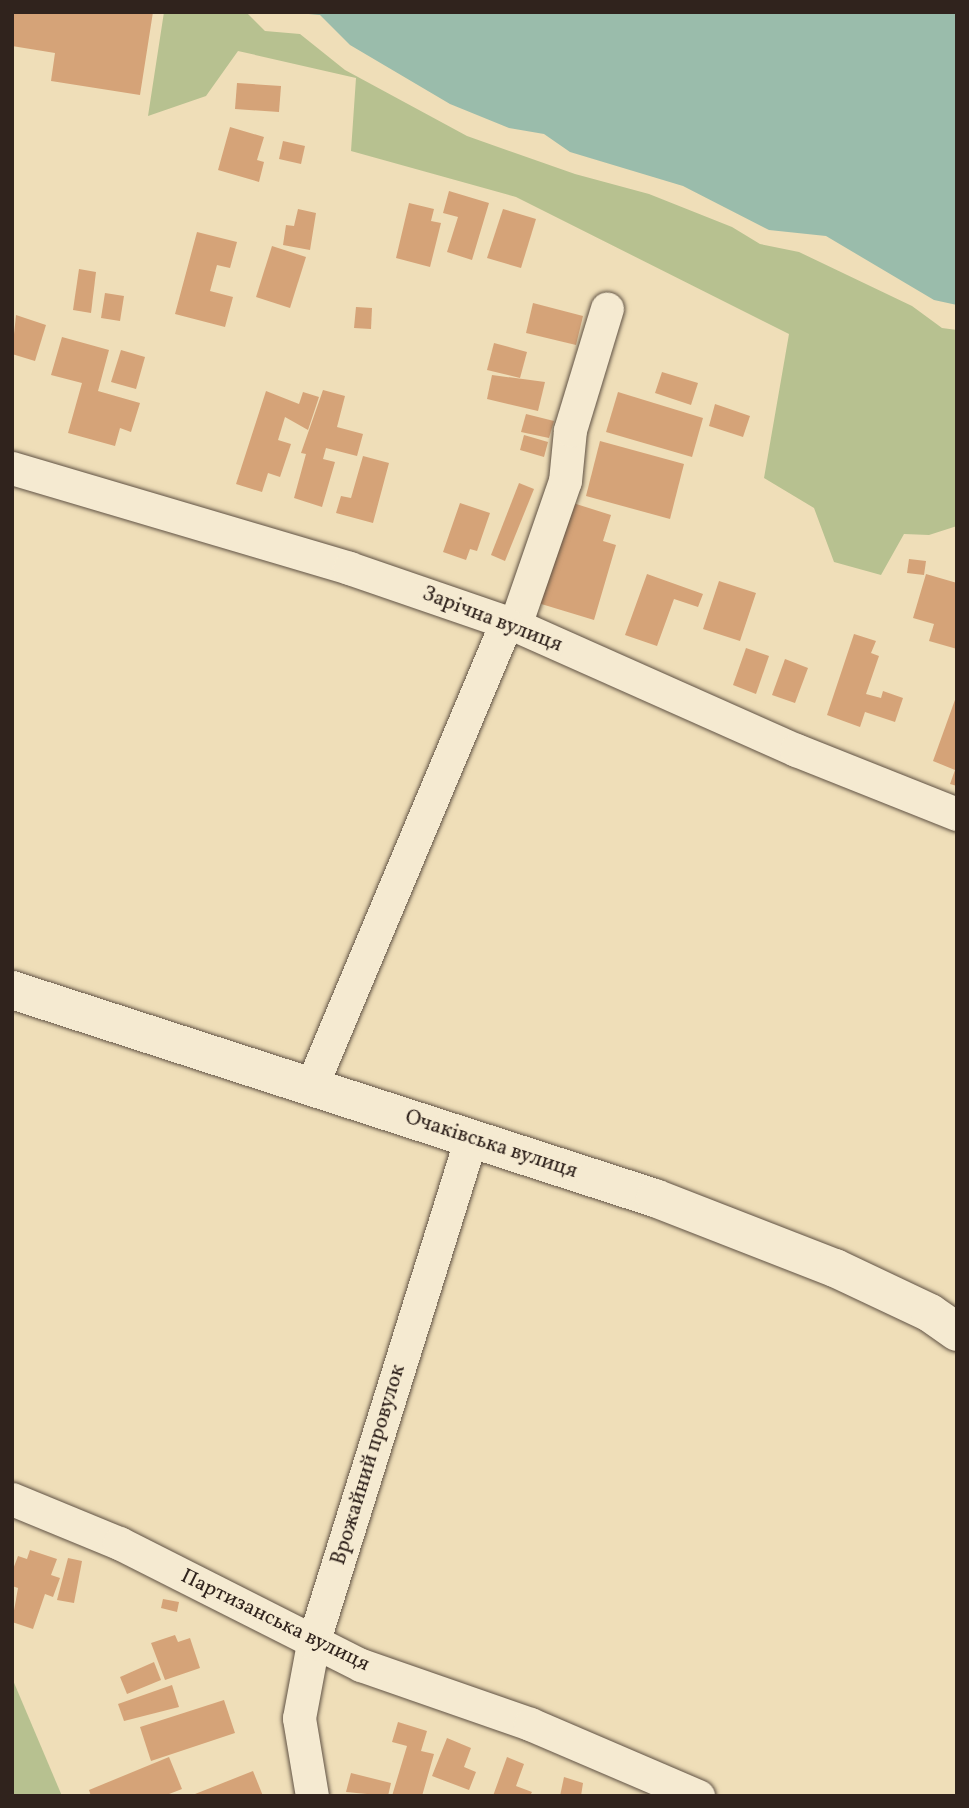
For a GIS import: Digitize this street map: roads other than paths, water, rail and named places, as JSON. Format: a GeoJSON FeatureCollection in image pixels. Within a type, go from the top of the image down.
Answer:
{"type":"FeatureCollection","features":[{"type":"Feature","properties":{"kind":"street"},"geometry":{"type":"LineString","coordinates":[[312,1087],[510,624],[565,481],[570,430],[607,308]]}},
{"type":"Feature","properties":{"kind":"street","name":"Зарічна вулиця"},"geometry":{"type":"LineString","coordinates":[[12,468],[349,568],[510,624],[796,750],[957,814]]}},
{"type":"Feature","properties":{"kind":"street","name":"Очаківська вулиця"},"geometry":{"type":"LineString","coordinates":[[12,990],[655,1198],[835,1268],[930,1313],[957,1332]]}},
{"type":"Feature","properties":{"kind":"street","name":"Врожайний провулок"},"geometry":{"type":"LineString","coordinates":[[312,1796],[299,1718],[313,1643],[471,1138]]}},
{"type":"Feature","properties":{"kind":"street","name":"Партизанська вулиця"},"geometry":{"type":"LineString","coordinates":[[12,1499],[119,1543],[361,1665],[530,1724],[698,1796]]}}]}
